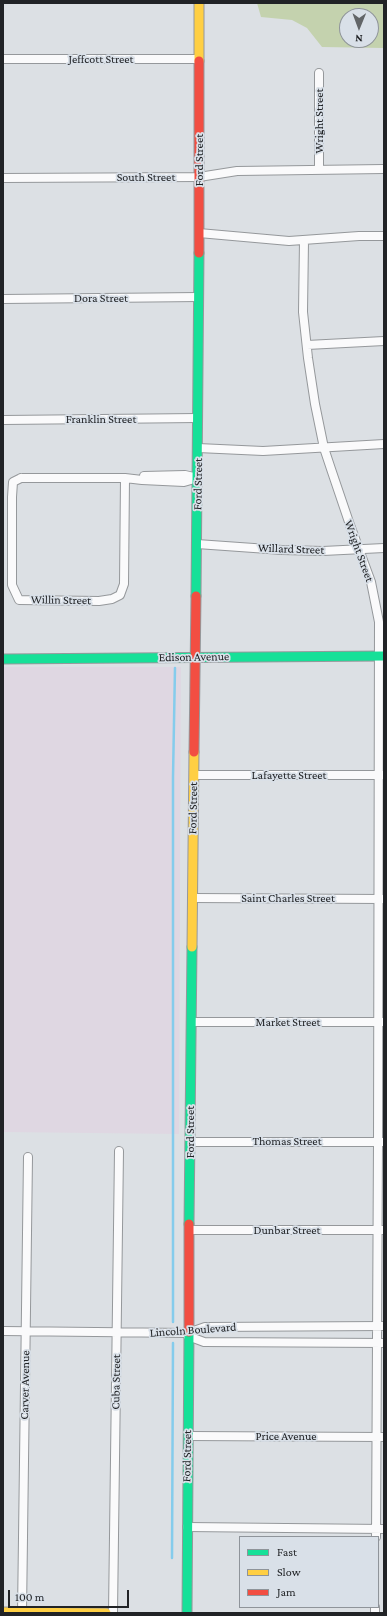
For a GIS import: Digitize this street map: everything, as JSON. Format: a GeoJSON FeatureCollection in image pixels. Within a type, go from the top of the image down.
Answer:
{"type":"FeatureCollection","features":[{"type":"Feature","properties":{"kind":"street","name":"Ford Street"},"geometry":{"type":"LineString","coordinates":[[187,1613],[191,1022],[198,478],[199,3]]}},
{"type":"Feature","properties":{"kind":"street","name":"Jeffcott Street"},"geometry":{"type":"LineString","coordinates":[[3,59],[199,59]]}},
{"type":"Feature","properties":{"kind":"street","name":"Wright Street"},"geometry":{"type":"LineString","coordinates":[[319,73],[319,170]]}},
{"type":"Feature","properties":{"kind":"street","name":"South Street"},"geometry":{"type":"LineString","coordinates":[[3,178],[199,177],[237,171],[384,169]]}},
{"type":"Feature","properties":{"kind":"street"},"geometry":{"type":"LineString","coordinates":[[199,234],[230,235],[277,241],[304,241],[359,236],[384,236]]}},
{"type":"Feature","properties":{"kind":"street","name":"Wright Street"},"geometry":{"type":"LineString","coordinates":[[304,241],[302,298],[306,344],[315,404],[324,448],[376,599],[382,656],[381,1230],[378,1531]]}},
{"type":"Feature","properties":{"kind":"street","name":"Dora Street"},"geometry":{"type":"LineString","coordinates":[[3,298],[199,297]]}},
{"type":"Feature","properties":{"kind":"street"},"geometry":{"type":"LineString","coordinates":[[306,344],[384,340]]}},
{"type":"Feature","properties":{"kind":"street","name":"Franklin Street"},"geometry":{"type":"LineString","coordinates":[[3,420],[198,418]]}},
{"type":"Feature","properties":{"kind":"street"},"geometry":{"type":"LineString","coordinates":[[198,448],[263,451],[384,444]]}},
{"type":"Feature","properties":{"kind":"street","name":"Willin Street"},"geometry":{"type":"LineString","coordinates":[[125,478],[124,584],[120,595],[112,599],[99,601],[19,600],[12,585],[13,482],[21,478],[125,478],[184,482],[198,478]]}},
{"type":"Feature","properties":{"kind":"street","name":"Willard Street"},"geometry":{"type":"LineString","coordinates":[[197,544],[282,550],[323,551],[384,548]]}},
{"type":"Feature","properties":{"kind":"street","name":"Edison Avenue"},"geometry":{"type":"LineString","coordinates":[[3,659],[382,656]]}},
{"type":"Feature","properties":{"kind":"street","name":"Lafayette Street"},"geometry":{"type":"LineString","coordinates":[[194,775],[382,775]]}},
{"type":"Feature","properties":{"kind":"street","name":"Saint Charles Street"},"geometry":{"type":"LineString","coordinates":[[193,898],[381,899]]}},
{"type":"Feature","properties":{"kind":"street","name":"Market Street"},"geometry":{"type":"LineString","coordinates":[[191,1022],[381,1022]]}},
{"type":"Feature","properties":{"kind":"street","name":"Thomas Street"},"geometry":{"type":"LineString","coordinates":[[190,1142],[381,1142]]}},
{"type":"Feature","properties":{"kind":"street","name":"Cuba Street"},"geometry":{"type":"LineString","coordinates":[[113,1613],[120,1151]]}},
{"type":"Feature","properties":{"kind":"street","name":"Carver Avenue"},"geometry":{"type":"LineString","coordinates":[[22,1612],[28,1157]]}},
{"type":"Feature","properties":{"kind":"street","name":"Dunbar Street"},"geometry":{"type":"LineString","coordinates":[[190,1230],[381,1230]]}},
{"type":"Feature","properties":{"kind":"street","name":"Lincoln Boulevard"},"geometry":{"type":"LineString","coordinates":[[3,1331],[188,1334],[205,1327],[380,1326]]}},
{"type":"Feature","properties":{"kind":"street","name":"Lincoln Boulevard"},"geometry":{"type":"LineString","coordinates":[[188,1334],[204,1342],[380,1343]]}},
{"type":"Feature","properties":{"kind":"street","name":"Price Avenue"},"geometry":{"type":"LineString","coordinates":[[188,1436],[380,1437]]}},
{"type":"Feature","properties":{"kind":"street"},"geometry":{"type":"LineString","coordinates":[[187,1527],[378,1531]]}},
{"type":"Feature","properties":{"kind":"street"},"geometry":{"type":"LineString","coordinates":[[3,1612],[106,1613]]}},
{"type":"Feature","properties":{"kind":"shaded area"},"geometry":{"type":"Polygon","coordinates":[[[3,667],[181,667],[179,1134],[3,1132],[3,667]]]}},
{"type":"Feature","properties":{"kind":"green space"},"geometry":{"type":"Polygon","coordinates":[[[257,3],[384,3],[384,100],[383,48],[379,48],[379,8],[339,8],[339,47],[322,47],[307,28],[292,20],[261,17],[257,3]]]}},
{"type":"Feature","properties":{"kind":"waterway"},"geometry":{"type":"LineString","coordinates":[[173,1322],[173,777],[175,668]]}},
{"type":"Feature","properties":{"kind":"waterway"},"geometry":{"type":"LineString","coordinates":[[172,1558],[173,1343]]}},
{"type":"Feature","properties":{"kind":"traffic: fast"},"geometry":{"type":"LineString","coordinates":[[196,596],[199,253]]}},
{"type":"Feature","properties":{"kind":"traffic: fast"},"geometry":{"type":"LineString","coordinates":[[3,659],[384,656]]}},
{"type":"Feature","properties":{"kind":"traffic: fast"},"geometry":{"type":"LineString","coordinates":[[189,1224],[192,947]]}},
{"type":"Feature","properties":{"kind":"traffic: fast"},"geometry":{"type":"LineString","coordinates":[[187,1613],[189,1332]]}},
{"type":"Feature","properties":{"kind":"traffic: slow"},"geometry":{"type":"LineString","coordinates":[[199,3],[199,61]]}},
{"type":"Feature","properties":{"kind":"traffic: slow"},"geometry":{"type":"LineString","coordinates":[[192,947],[194,752]]}},
{"type":"Feature","properties":{"kind":"traffic: slow"},"geometry":{"type":"LineString","coordinates":[[3,1612],[106,1613]]}},
{"type":"Feature","properties":{"kind":"traffic: jam"},"geometry":{"type":"LineString","coordinates":[[199,61],[199,253]]}},
{"type":"Feature","properties":{"kind":"traffic: jam"},"geometry":{"type":"LineString","coordinates":[[194,752],[196,596]]}},
{"type":"Feature","properties":{"kind":"traffic: jam"},"geometry":{"type":"LineString","coordinates":[[189,1224],[189,1332]]}}]}
